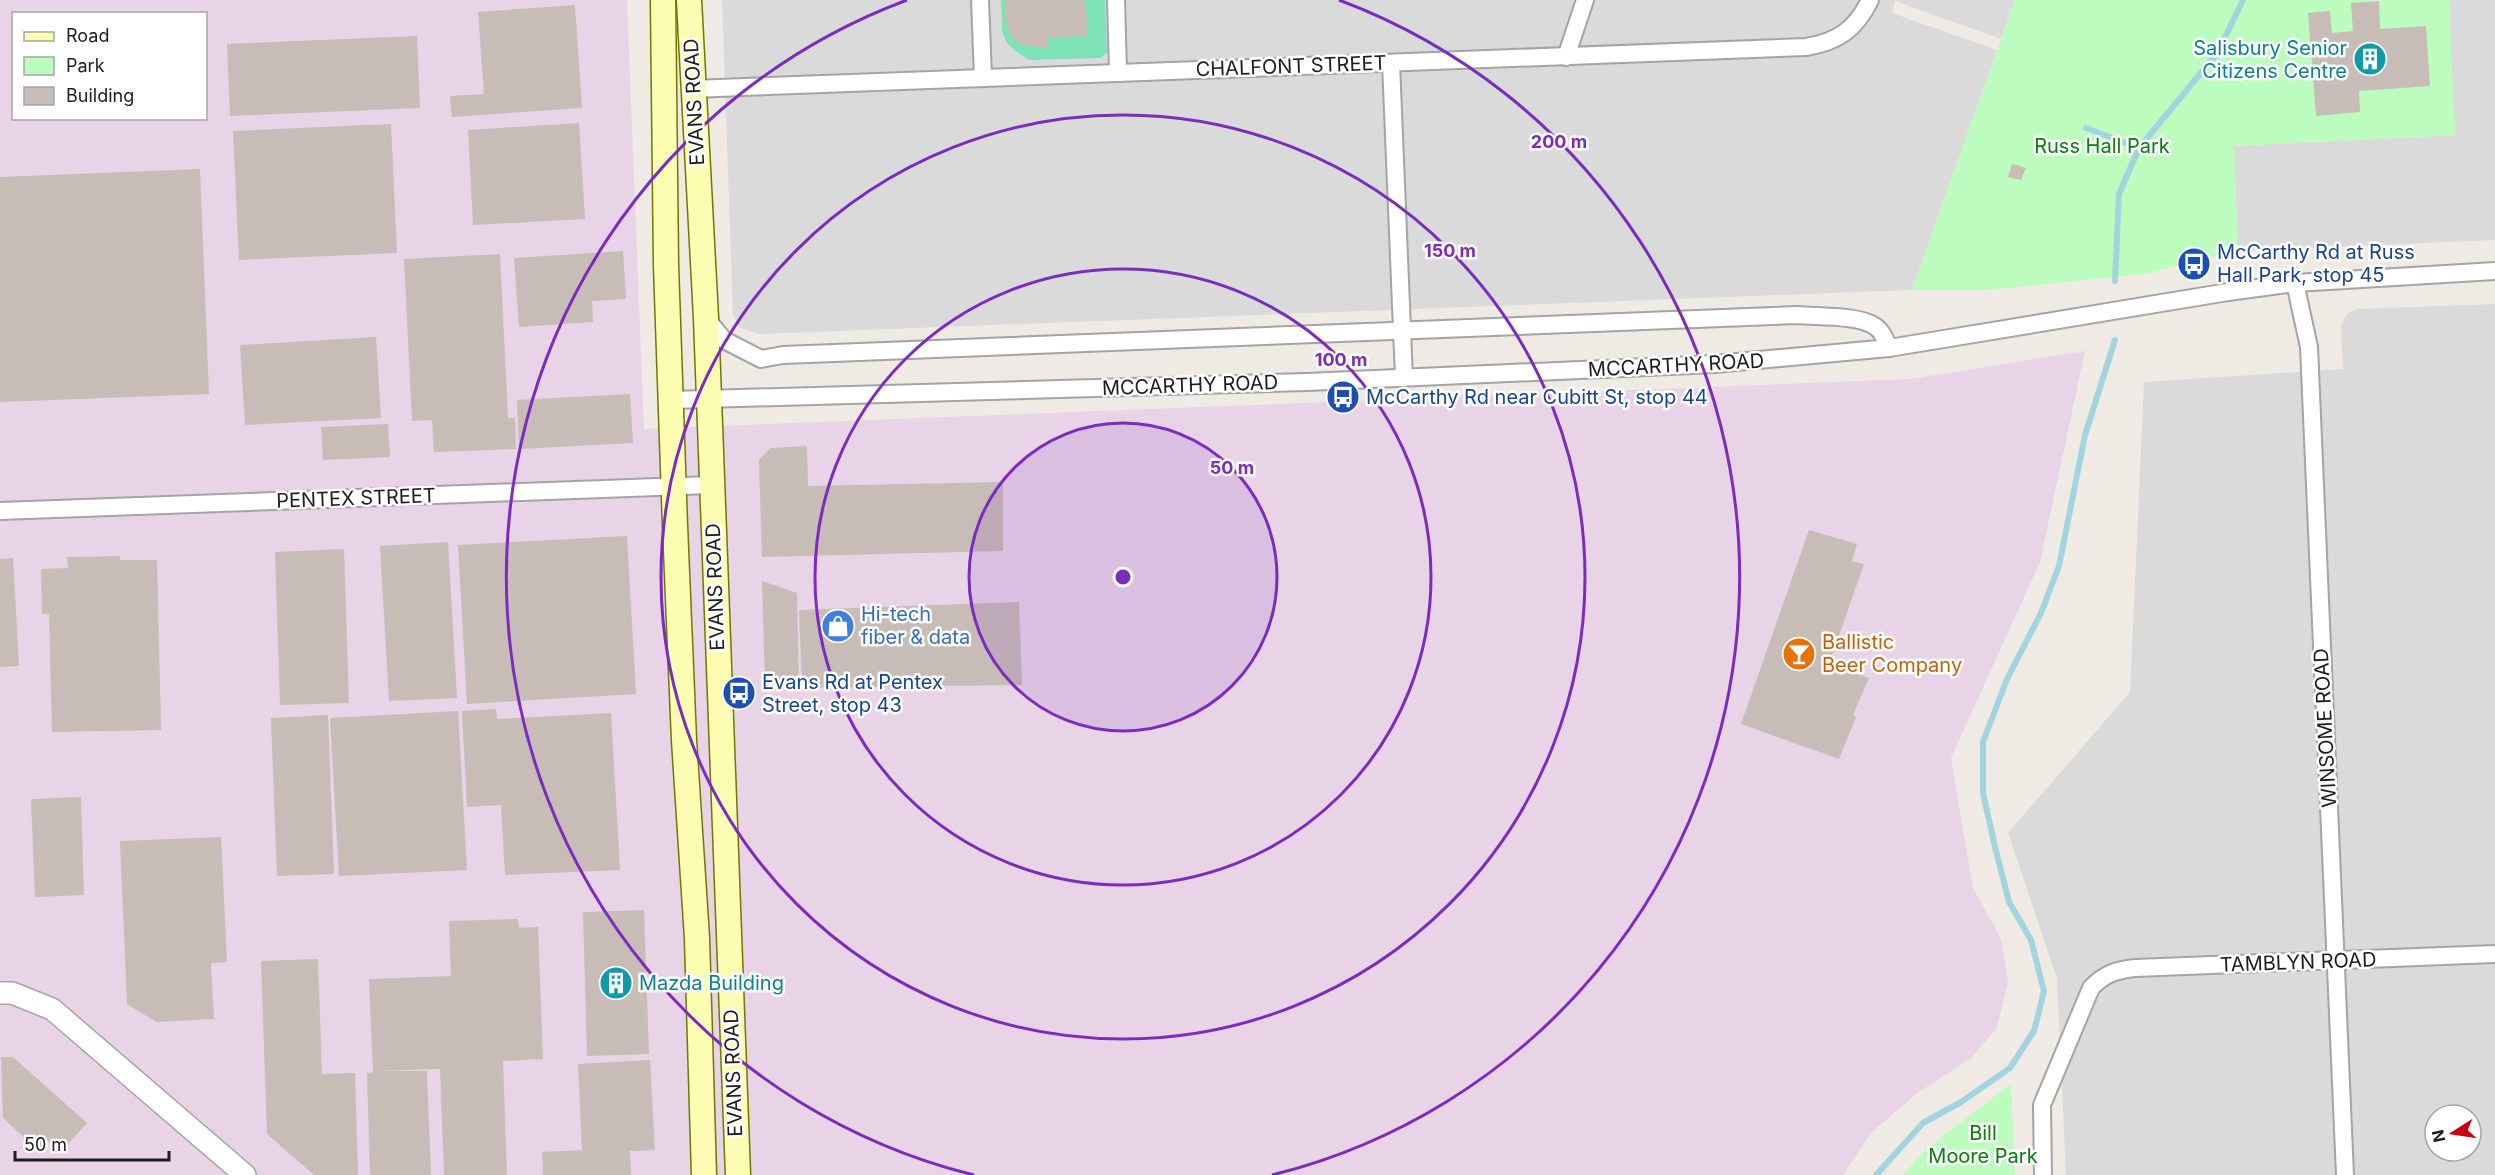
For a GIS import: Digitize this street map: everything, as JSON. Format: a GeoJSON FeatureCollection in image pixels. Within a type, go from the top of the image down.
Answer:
{"type":"FeatureCollection","features":[{"type":"Feature","properties":{"kind":"main road","name":"EVANS ROAD"},"geometry":{"type":"LineString","coordinates":[[663,0],[673,487],[684,740],[697,938],[704,1175]]}},
{"type":"Feature","properties":{"kind":"main road","name":"EVANS ROAD"},"geometry":{"type":"LineString","coordinates":[[689,0],[709,398],[738,1175]]}},
{"type":"Feature","properties":{"kind":"street"},"geometry":{"type":"LineString","coordinates":[[980,0],[982,77]]}},
{"type":"Feature","properties":{"kind":"street"},"geometry":{"type":"LineString","coordinates":[[1116,0],[1118,72]]}},
{"type":"Feature","properties":{"kind":"street"},"geometry":{"type":"LineString","coordinates":[[1566,57],[1585,0]]}},
{"type":"Feature","properties":{"kind":"street","name":"CHALFONT STREET"},"geometry":{"type":"LineString","coordinates":[[692,89],[1566,57],[1821,45],[1850,31],[1862,16],[1870,0]]}},
{"type":"Feature","properties":{"kind":"street"},"geometry":{"type":"LineString","coordinates":[[1391,63],[1404,378]]}},
{"type":"Feature","properties":{"kind":"street","name":"MCCARTHY ROAD"},"geometry":{"type":"LineString","coordinates":[[671,400],[1404,378],[1715,364],[1888,348],[2295,283],[2495,271]]}},
{"type":"Feature","properties":{"kind":"street","name":"WINSOME ROAD"},"geometry":{"type":"LineString","coordinates":[[2295,283],[2309,348],[2345,1175]]}},
{"type":"Feature","properties":{"kind":"street"},"geometry":{"type":"LineString","coordinates":[[705,318],[724,340],[761,360],[783,355],[1797,315],[1860,321],[1872,325],[1882,333],[1888,348]]}},
{"type":"Feature","properties":{"kind":"street","name":"PENTEX STREET"},"geometry":{"type":"LineString","coordinates":[[0,511],[711,485]]}},
{"type":"Feature","properties":{"kind":"street","name":"TAMBLYN ROAD"},"geometry":{"type":"LineString","coordinates":[[2043,1175],[2042,1105],[2091,988],[2102,976],[2118,970],[2135,968],[2495,954]]}},
{"type":"Feature","properties":{"kind":"street"},"geometry":{"type":"LineString","coordinates":[[0,993],[12,993],[52,1009],[245,1175]]}},
{"type":"Feature","properties":{"kind":"shaded area"},"geometry":{"type":"Polygon","coordinates":[[[0,0],[627,0],[644,429],[1910,379],[2085,351],[2040,562],[1951,758],[1973,888],[2001,939],[2008,982],[1997,1028],[1971,1058],[1916,1094],[1871,1133],[1843,1175],[0,1175],[0,0]]]}},
{"type":"Feature","properties":{"kind":"shaded area"},"geometry":{"type":"Polygon","coordinates":[[[722,0],[1001,0],[1002,31],[1007,43],[1018,53],[1107,51],[1105,0],[2015,0],[2001,39],[1895,1],[1892,13],[1997,50],[1912,290],[759,334],[740,328],[733,315],[722,0]]]}},
{"type":"Feature","properties":{"kind":"shaded area"},"geometry":{"type":"Polygon","coordinates":[[[2449,0],[2495,0],[2495,240],[2238,251],[2234,146],[2454,135],[2449,0]]]}},
{"type":"Feature","properties":{"kind":"shaded area"},"geometry":{"type":"Polygon","coordinates":[[[2495,304],[2495,1175],[2066,1175],[2057,979],[2008,833],[2130,692],[2144,382],[2343,369],[2341,325],[2347,314],[2356,309],[2495,304]]]}},
{"type":"Feature","properties":{"kind":"green space"},"geometry":{"type":"Polygon","coordinates":[[[1001,0],[1105,0],[1107,52],[1101,58],[1029,60],[1007,43],[1002,31],[1001,0]]]}},
{"type":"Feature","properties":{"kind":"green space","name":"Russ Hall Park"},"geometry":{"type":"Polygon","coordinates":[[[2015,0],[2449,0],[2455,135],[2234,146],[2238,251],[2144,274],[1988,290],[1912,290],[2015,0]]]}},
{"type":"Feature","properties":{"kind":"green space","name":"Bill Moore Park"},"geometry":{"type":"Polygon","coordinates":[[[2011,1084],[2015,1175],[1903,1175],[1924,1151],[2011,1084]]]}},
{"type":"Feature","properties":{"kind":"building"},"geometry":{"type":"Polygon","coordinates":[[[1005,0],[1082,0],[1086,2],[1087,36],[1047,38],[1047,48],[1020,45],[1010,35],[1005,20],[1005,0]]]}},
{"type":"Feature","properties":{"kind":"building","name":"Salisbury Senior Citizens Centre"},"geometry":{"type":"Polygon","coordinates":[[[2379,1],[2380,29],[2426,26],[2430,86],[2359,91],[2360,112],[2316,116],[2308,13],[2330,11],[2332,33],[2353,31],[2351,3],[2379,1]]]}},
{"type":"Feature","properties":{"kind":"building"},"geometry":{"type":"Polygon","coordinates":[[[575,5],[582,108],[452,117],[450,96],[484,94],[478,12],[575,5]]]}},
{"type":"Feature","properties":{"kind":"building"},"geometry":{"type":"Polygon","coordinates":[[[417,36],[420,108],[230,116],[227,44],[417,36]]]}},
{"type":"Feature","properties":{"kind":"building"},"geometry":{"type":"Polygon","coordinates":[[[579,123],[585,219],[473,225],[468,130],[579,123]]]}},
{"type":"Feature","properties":{"kind":"building"},"geometry":{"type":"Polygon","coordinates":[[[391,124],[397,253],[239,260],[233,131],[391,124]]]}},
{"type":"Feature","properties":{"kind":"building"},"geometry":{"type":"Polygon","coordinates":[[[2012,164],[2026,168],[2021,180],[2008,177],[2012,164]]]}},
{"type":"Feature","properties":{"kind":"building"},"geometry":{"type":"Polygon","coordinates":[[[200,169],[209,394],[0,402],[0,177],[200,169]]]}},
{"type":"Feature","properties":{"kind":"building"},"geometry":{"type":"Polygon","coordinates":[[[623,251],[626,299],[592,301],[593,322],[519,327],[514,258],[623,251]]]}},
{"type":"Feature","properties":{"kind":"building"},"geometry":{"type":"Polygon","coordinates":[[[500,254],[508,418],[515,418],[516,449],[434,452],[432,420],[412,421],[404,259],[500,254]]]}},
{"type":"Feature","properties":{"kind":"building"},"geometry":{"type":"Polygon","coordinates":[[[376,337],[381,418],[245,425],[240,345],[376,337]]]}},
{"type":"Feature","properties":{"kind":"building"},"geometry":{"type":"Polygon","coordinates":[[[630,394],[633,443],[519,449],[517,400],[630,394]]]}},
{"type":"Feature","properties":{"kind":"building"},"geometry":{"type":"Polygon","coordinates":[[[388,424],[390,457],[323,460],[321,427],[388,424]]]}},
{"type":"Feature","properties":{"kind":"building"},"geometry":{"type":"Polygon","coordinates":[[[807,446],[808,486],[1003,482],[1003,551],[762,557],[759,460],[770,448],[807,446]]]}},
{"type":"Feature","properties":{"kind":"building","name":"Ballistic Beer Company"},"geometry":{"type":"Polygon","coordinates":[[[1809,530],[1857,544],[1852,561],[1864,564],[1829,664],[1869,678],[1853,715],[1856,717],[1839,759],[1741,724],[1809,530]]]}},
{"type":"Feature","properties":{"kind":"building"},"geometry":{"type":"Polygon","coordinates":[[[627,536],[636,694],[467,704],[458,545],[627,536]]]}},
{"type":"Feature","properties":{"kind":"building"},"geometry":{"type":"Polygon","coordinates":[[[448,542],[457,698],[389,701],[380,546],[448,542]]]}},
{"type":"Feature","properties":{"kind":"building"},"geometry":{"type":"Polygon","coordinates":[[[344,549],[349,703],[280,705],[275,552],[344,549]]]}},
{"type":"Feature","properties":{"kind":"building"},"geometry":{"type":"Polygon","coordinates":[[[120,556],[120,560],[157,560],[161,730],[52,732],[49,614],[42,614],[41,569],[68,568],[67,557],[120,556]]]}},
{"type":"Feature","properties":{"kind":"building"},"geometry":{"type":"Polygon","coordinates":[[[13,558],[19,666],[0,667],[0,559],[13,558]]]}},
{"type":"Feature","properties":{"kind":"building"},"geometry":{"type":"Polygon","coordinates":[[[762,581],[797,593],[799,687],[765,687],[762,581]]]}},
{"type":"Feature","properties":{"kind":"building"},"geometry":{"type":"Polygon","coordinates":[[[1019,602],[1022,685],[802,688],[799,610],[1019,602]]]}},
{"type":"Feature","properties":{"kind":"building"},"geometry":{"type":"Polygon","coordinates":[[[496,709],[497,719],[611,713],[620,870],[505,875],[501,805],[467,807],[462,711],[496,709]]]}},
{"type":"Feature","properties":{"kind":"building"},"geometry":{"type":"Polygon","coordinates":[[[458,711],[467,870],[339,876],[330,718],[458,711]]]}},
{"type":"Feature","properties":{"kind":"building"},"geometry":{"type":"Polygon","coordinates":[[[328,715],[334,874],[277,876],[271,718],[328,715]]]}},
{"type":"Feature","properties":{"kind":"building"},"geometry":{"type":"Polygon","coordinates":[[[81,797],[84,895],[35,897],[31,799],[81,797]]]}},
{"type":"Feature","properties":{"kind":"building"},"geometry":{"type":"Polygon","coordinates":[[[221,837],[227,962],[211,963],[214,1019],[156,1022],[127,1004],[120,841],[221,837]]]}},
{"type":"Feature","properties":{"kind":"building","name":"Mazda Building"},"geometry":{"type":"Polygon","coordinates":[[[644,910],[649,1054],[587,1056],[583,912],[644,910]]]}},
{"type":"Feature","properties":{"kind":"building"},"geometry":{"type":"Polygon","coordinates":[[[518,919],[519,928],[538,927],[543,1059],[503,1061],[507,1175],[444,1175],[440,1069],[376,1071],[427,1071],[431,1175],[370,1175],[367,1073],[373,1072],[369,979],[451,976],[449,921],[518,919]]]}},
{"type":"Feature","properties":{"kind":"building"},"geometry":{"type":"Polygon","coordinates":[[[318,959],[322,1074],[355,1073],[358,1175],[314,1175],[267,1134],[261,961],[318,959]]]}},
{"type":"Feature","properties":{"kind":"building"},"geometry":{"type":"Polygon","coordinates":[[[1,1057],[13,1057],[87,1123],[61,1152],[47,1140],[38,1150],[3,1118],[1,1057]]]}},
{"type":"Feature","properties":{"kind":"building"},"geometry":{"type":"Polygon","coordinates":[[[650,1060],[655,1150],[630,1151],[631,1175],[543,1175],[542,1152],[582,1150],[578,1064],[650,1060]]]}},
{"type":"Feature","properties":{"kind":"waterway"},"geometry":{"type":"LineString","coordinates":[[2115,281],[2119,194],[2139,148],[2218,52],[2243,0]]}},
{"type":"Feature","properties":{"kind":"waterway"},"geometry":{"type":"LineString","coordinates":[[2086,128],[2139,148]]}},
{"type":"Feature","properties":{"kind":"waterway"},"geometry":{"type":"LineString","coordinates":[[1876,1175],[1923,1123],[1961,1102],[2010,1068],[2034,1031],[2044,991],[2031,940],[2009,902],[1995,847],[1983,793],[1983,742],[2007,679],[2041,613],[2059,566],[2085,435],[2115,340]]}},
{"type":"Feature","properties":{"kind":"place","name":"Salisbury Senior Citizens Centre"},"geometry":{"type":"Point","coordinates":[2370,59]}},
{"type":"Feature","properties":{"kind":"place","name":"McCarthy Rd at Russ Hall Park, stop 45"},"geometry":{"type":"Point","coordinates":[2194,264]}},
{"type":"Feature","properties":{"kind":"place","name":"McCarthy Rd near Cubitt St, stop 44"},"geometry":{"type":"Point","coordinates":[1343,397]}},
{"type":"Feature","properties":{"kind":"place","name":"Hi-tech fiber & data"},"geometry":{"type":"Point","coordinates":[838,626]}},
{"type":"Feature","properties":{"kind":"place","name":"Ballistic Beer Company"},"geometry":{"type":"Point","coordinates":[1799,654]}},
{"type":"Feature","properties":{"kind":"place","name":"Evans Rd at Pentex Street, stop 43"},"geometry":{"type":"Point","coordinates":[739,693]}},
{"type":"Feature","properties":{"kind":"place","name":"Mazda Building"},"geometry":{"type":"Point","coordinates":[616,983]}}]}
